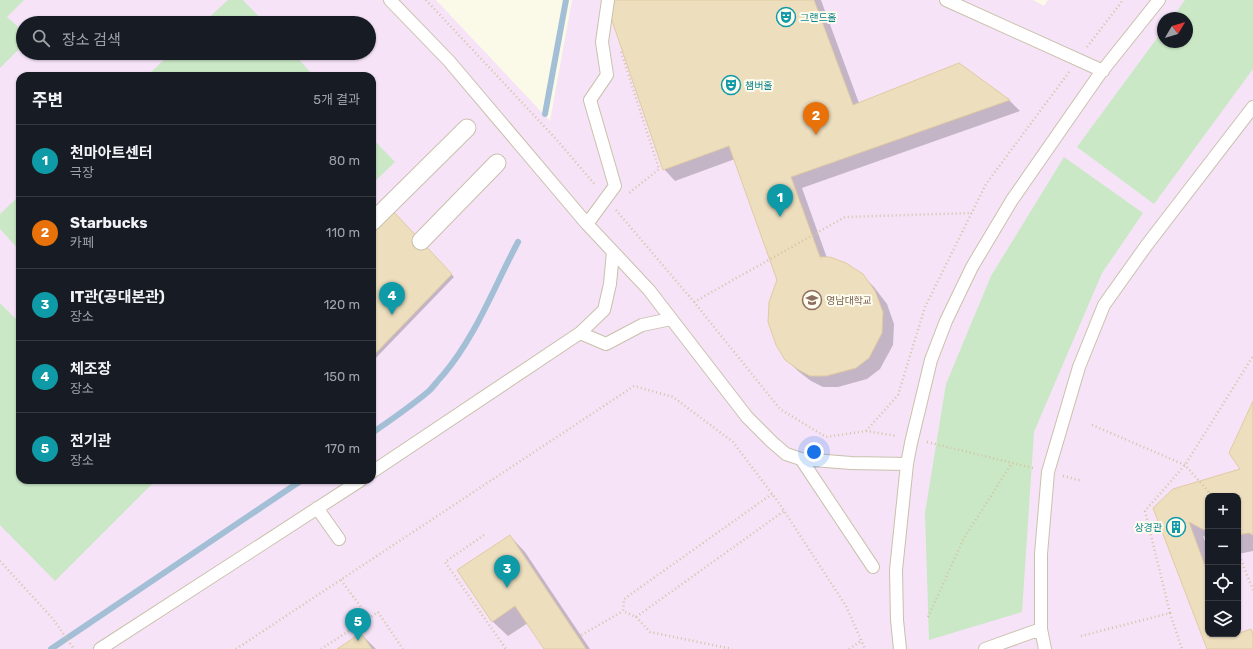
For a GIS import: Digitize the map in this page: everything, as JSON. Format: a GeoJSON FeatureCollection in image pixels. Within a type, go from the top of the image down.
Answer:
{"type":"FeatureCollection","features":[{"type":"Feature","properties":{"kind":"street"},"geometry":{"type":"LineString","coordinates":[[376,218],[466,128]]}},
{"type":"Feature","properties":{"kind":"street"},"geometry":{"type":"LineString","coordinates":[[421,240],[497,163]]}},
{"type":"Feature","properties":{"kind":"lane"},"geometry":{"type":"LineString","coordinates":[[390,0],[449,62],[587,224],[649,290],[747,417],[772,442],[786,454],[801,459],[851,463],[907,464]]}},
{"type":"Feature","properties":{"kind":"lane"},"geometry":{"type":"LineString","coordinates":[[587,224],[609,202],[615,186],[590,100],[607,75],[602,42],[608,0]]}},
{"type":"Feature","properties":{"kind":"lane"},"geometry":{"type":"LineString","coordinates":[[946,0],[1103,71]]}},
{"type":"Feature","properties":{"kind":"lane"},"geometry":{"type":"LineString","coordinates":[[900,649],[897,620],[896,570],[907,464],[931,360],[946,321],[972,267],[1012,200],[1058,132],[1103,71],[1159,0]]}},
{"type":"Feature","properties":{"kind":"lane"},"geometry":{"type":"LineString","coordinates":[[1045,649],[1041,629],[1041,554],[1048,472],[1079,367],[1104,305],[1146,246],[1253,107]]}},
{"type":"Feature","properties":{"kind":"lane"},"geometry":{"type":"LineString","coordinates":[[376,469],[580,333],[604,310],[610,284],[613,252]]}},
{"type":"Feature","properties":{"kind":"lane"},"geometry":{"type":"LineString","coordinates":[[580,333],[606,344],[642,325],[671,319]]}},
{"type":"Feature","properties":{"kind":"lane"},"geometry":{"type":"LineString","coordinates":[[801,459],[873,567]]}},
{"type":"Feature","properties":{"kind":"lane"},"geometry":{"type":"LineString","coordinates":[[100,649],[355,484]]}},
{"type":"Feature","properties":{"kind":"lane"},"geometry":{"type":"LineString","coordinates":[[317,508],[339,539]]}},
{"type":"Feature","properties":{"kind":"lane"},"geometry":{"type":"LineString","coordinates":[[985,649],[1041,629]]}},
{"type":"Feature","properties":{"kind":"path"},"geometry":{"type":"LineString","coordinates":[[426,0],[557,140],[694,302],[780,409],[826,437],[866,431],[912,438],[1082,480]]}},
{"type":"Feature","properties":{"kind":"path"},"geometry":{"type":"LineString","coordinates":[[609,202],[659,169],[621,52]]}},
{"type":"Feature","properties":{"kind":"path"},"geometry":{"type":"LineString","coordinates":[[694,302],[845,217],[972,213]]}},
{"type":"Feature","properties":{"kind":"path"},"geometry":{"type":"LineString","coordinates":[[1182,649],[1170,613],[1146,511],[1185,465],[1253,356]]}},
{"type":"Feature","properties":{"kind":"path"},"geometry":{"type":"LineString","coordinates":[[236,649],[634,386],[673,397],[733,442],[784,511],[846,606],[865,649]]}},
{"type":"Feature","properties":{"kind":"path"},"geometry":{"type":"LineString","coordinates":[[1092,425],[1185,465],[1209,493]]}},
{"type":"Feature","properties":{"kind":"path"},"geometry":{"type":"LineString","coordinates":[[928,618],[964,538],[1012,463]]}},
{"type":"Feature","properties":{"kind":"path"},"geometry":{"type":"LineString","coordinates":[[623,611],[624,599],[772,494]]}},
{"type":"Feature","properties":{"kind":"path"},"geometry":{"type":"LineString","coordinates":[[636,617],[784,511]]}},
{"type":"Feature","properties":{"kind":"path"},"geometry":{"type":"LineString","coordinates":[[484,535],[445,562],[506,649]]}},
{"type":"Feature","properties":{"kind":"path"},"geometry":{"type":"LineString","coordinates":[[1241,560],[1253,590]]}},
{"type":"Feature","properties":{"kind":"path"},"geometry":{"type":"LineString","coordinates":[[0,561],[53,618],[74,649]]}},
{"type":"Feature","properties":{"kind":"path"},"geometry":{"type":"LineString","coordinates":[[341,580],[369,618]]}},
{"type":"Feature","properties":{"kind":"path"},"geometry":{"type":"LineString","coordinates":[[623,611],[636,617],[650,632],[732,649]]}},
{"type":"Feature","properties":{"kind":"path"},"geometry":{"type":"LineString","coordinates":[[578,637],[623,611]]}},
{"type":"Feature","properties":{"kind":"path"},"geometry":{"type":"LineString","coordinates":[[321,649],[378,612],[403,649]]}},
{"type":"Feature","properties":{"kind":"path"},"geometry":{"type":"LineString","coordinates":[[1081,636],[1170,613]]}},
{"type":"Feature","properties":{"kind":"path"},"geometry":{"type":"LineString","coordinates":[[849,649],[861,641]]}},
{"type":"Feature","properties":{"kind":"shaded area","name":"영남대학교"},"geometry":{"type":"Polygon","coordinates":[[[0,0],[436,0],[550,121],[572,0],[1033,0],[1044,6],[1048,0],[1253,0],[1253,649],[0,649],[0,0]]]}},
{"type":"Feature","properties":{"kind":"green space"},"geometry":{"type":"Polygon","coordinates":[[[0,0],[24,0],[7,17],[16,25],[16,52],[0,68],[0,0]]]}},
{"type":"Feature","properties":{"kind":"green space"},"geometry":{"type":"Polygon","coordinates":[[[228,0],[243,0],[258,16],[211,16],[228,0]]]}},
{"type":"Feature","properties":{"kind":"green space"},"geometry":{"type":"Polygon","coordinates":[[[1185,0],[1253,0],[1253,69],[1154,204],[1077,147],[1157,38],[1157,48],[1193,48],[1193,12],[1176,12],[1185,0]]]}},
{"type":"Feature","properties":{"kind":"green space"},"geometry":{"type":"Polygon","coordinates":[[[164,60],[299,60],[310,72],[151,72],[164,60]]]}},
{"type":"Feature","properties":{"kind":"green space"},"geometry":{"type":"Polygon","coordinates":[[[376,142],[395,162],[376,180],[376,142]]]}},
{"type":"Feature","properties":{"kind":"green space"},"geometry":{"type":"Polygon","coordinates":[[[1064,157],[1143,213],[1102,273],[1034,432],[1022,612],[929,640],[925,513],[946,384],[991,276],[1064,157]]]}},
{"type":"Feature","properties":{"kind":"green space"},"geometry":{"type":"Polygon","coordinates":[[[16,199],[16,247],[0,229],[0,214],[16,199]]]}},
{"type":"Feature","properties":{"kind":"green space"},"geometry":{"type":"Polygon","coordinates":[[[0,303],[16,319],[16,484],[152,484],[55,581],[0,525],[0,303]]]}},
{"type":"Feature","properties":{"kind":"building"},"geometry":{"type":"Polygon","coordinates":[[[605,0],[814,0],[853,105],[959,63],[1010,100],[791,177],[820,257],[830,257],[846,263],[863,274],[875,291],[883,312],[882,333],[869,358],[856,368],[826,376],[810,376],[785,360],[776,345],[768,322],[769,302],[777,280],[729,146],[663,170],[605,0]]]}},
{"type":"Feature","properties":{"kind":"building"},"geometry":{"type":"Polygon","coordinates":[[[392,210],[452,274],[376,353],[376,225],[392,210]]]}},
{"type":"Feature","properties":{"kind":"building","name":"상경관"},"geometry":{"type":"Polygon","coordinates":[[[1253,401],[1253,535],[1249,533],[1241,534],[1241,493],[1205,493],[1205,530],[1189,522],[1205,566],[1205,637],[1241,637],[1241,632],[1251,629],[1253,634],[1253,649],[1207,649],[1153,508],[1173,489],[1240,469],[1229,453],[1253,401]]]}},
{"type":"Feature","properties":{"kind":"building"},"geometry":{"type":"Polygon","coordinates":[[[510,535],[586,649],[544,649],[515,606],[492,622],[457,570],[510,535]]]}},
{"type":"Feature","properties":{"kind":"building"},"geometry":{"type":"Polygon","coordinates":[[[361,633],[372,649],[337,649],[361,633]]]}},
{"type":"Feature","properties":{"kind":"waterway"},"geometry":{"type":"LineString","coordinates":[[545,114],[566,0]]}},
{"type":"Feature","properties":{"kind":"waterway"},"geometry":{"type":"LineString","coordinates":[[376,430],[429,391],[455,360],[475,328],[518,242]]}},
{"type":"Feature","properties":{"kind":"waterway"},"geometry":{"type":"LineString","coordinates":[[51,649],[296,484]]}},
{"type":"Feature","properties":{"kind":"place","name":"그랜드홀"},"geometry":{"type":"Point","coordinates":[786,17]}},
{"type":"Feature","properties":{"kind":"place","name":"챔버홀"},"geometry":{"type":"Point","coordinates":[731,85]}},
{"type":"Feature","properties":{"kind":"place","name":"Starbucks"},"geometry":{"type":"Point","coordinates":[816,135]}},
{"type":"Feature","properties":{"kind":"place","name":"천마아트센터"},"geometry":{"type":"Point","coordinates":[780,217]}},
{"type":"Feature","properties":{"kind":"place","name":"영남대학교"},"geometry":{"type":"Point","coordinates":[812,300]}},
{"type":"Feature","properties":{"kind":"place","name":"체조장"},"geometry":{"type":"Point","coordinates":[392,315]}},
{"type":"Feature","properties":{"kind":"place","name":"상경관"},"geometry":{"type":"Point","coordinates":[1176,527]}},
{"type":"Feature","properties":{"kind":"place","name":"IT관(공대본관)"},"geometry":{"type":"Point","coordinates":[507,588]}},
{"type":"Feature","properties":{"kind":"place","name":"전기관"},"geometry":{"type":"Point","coordinates":[358,641]}}]}
